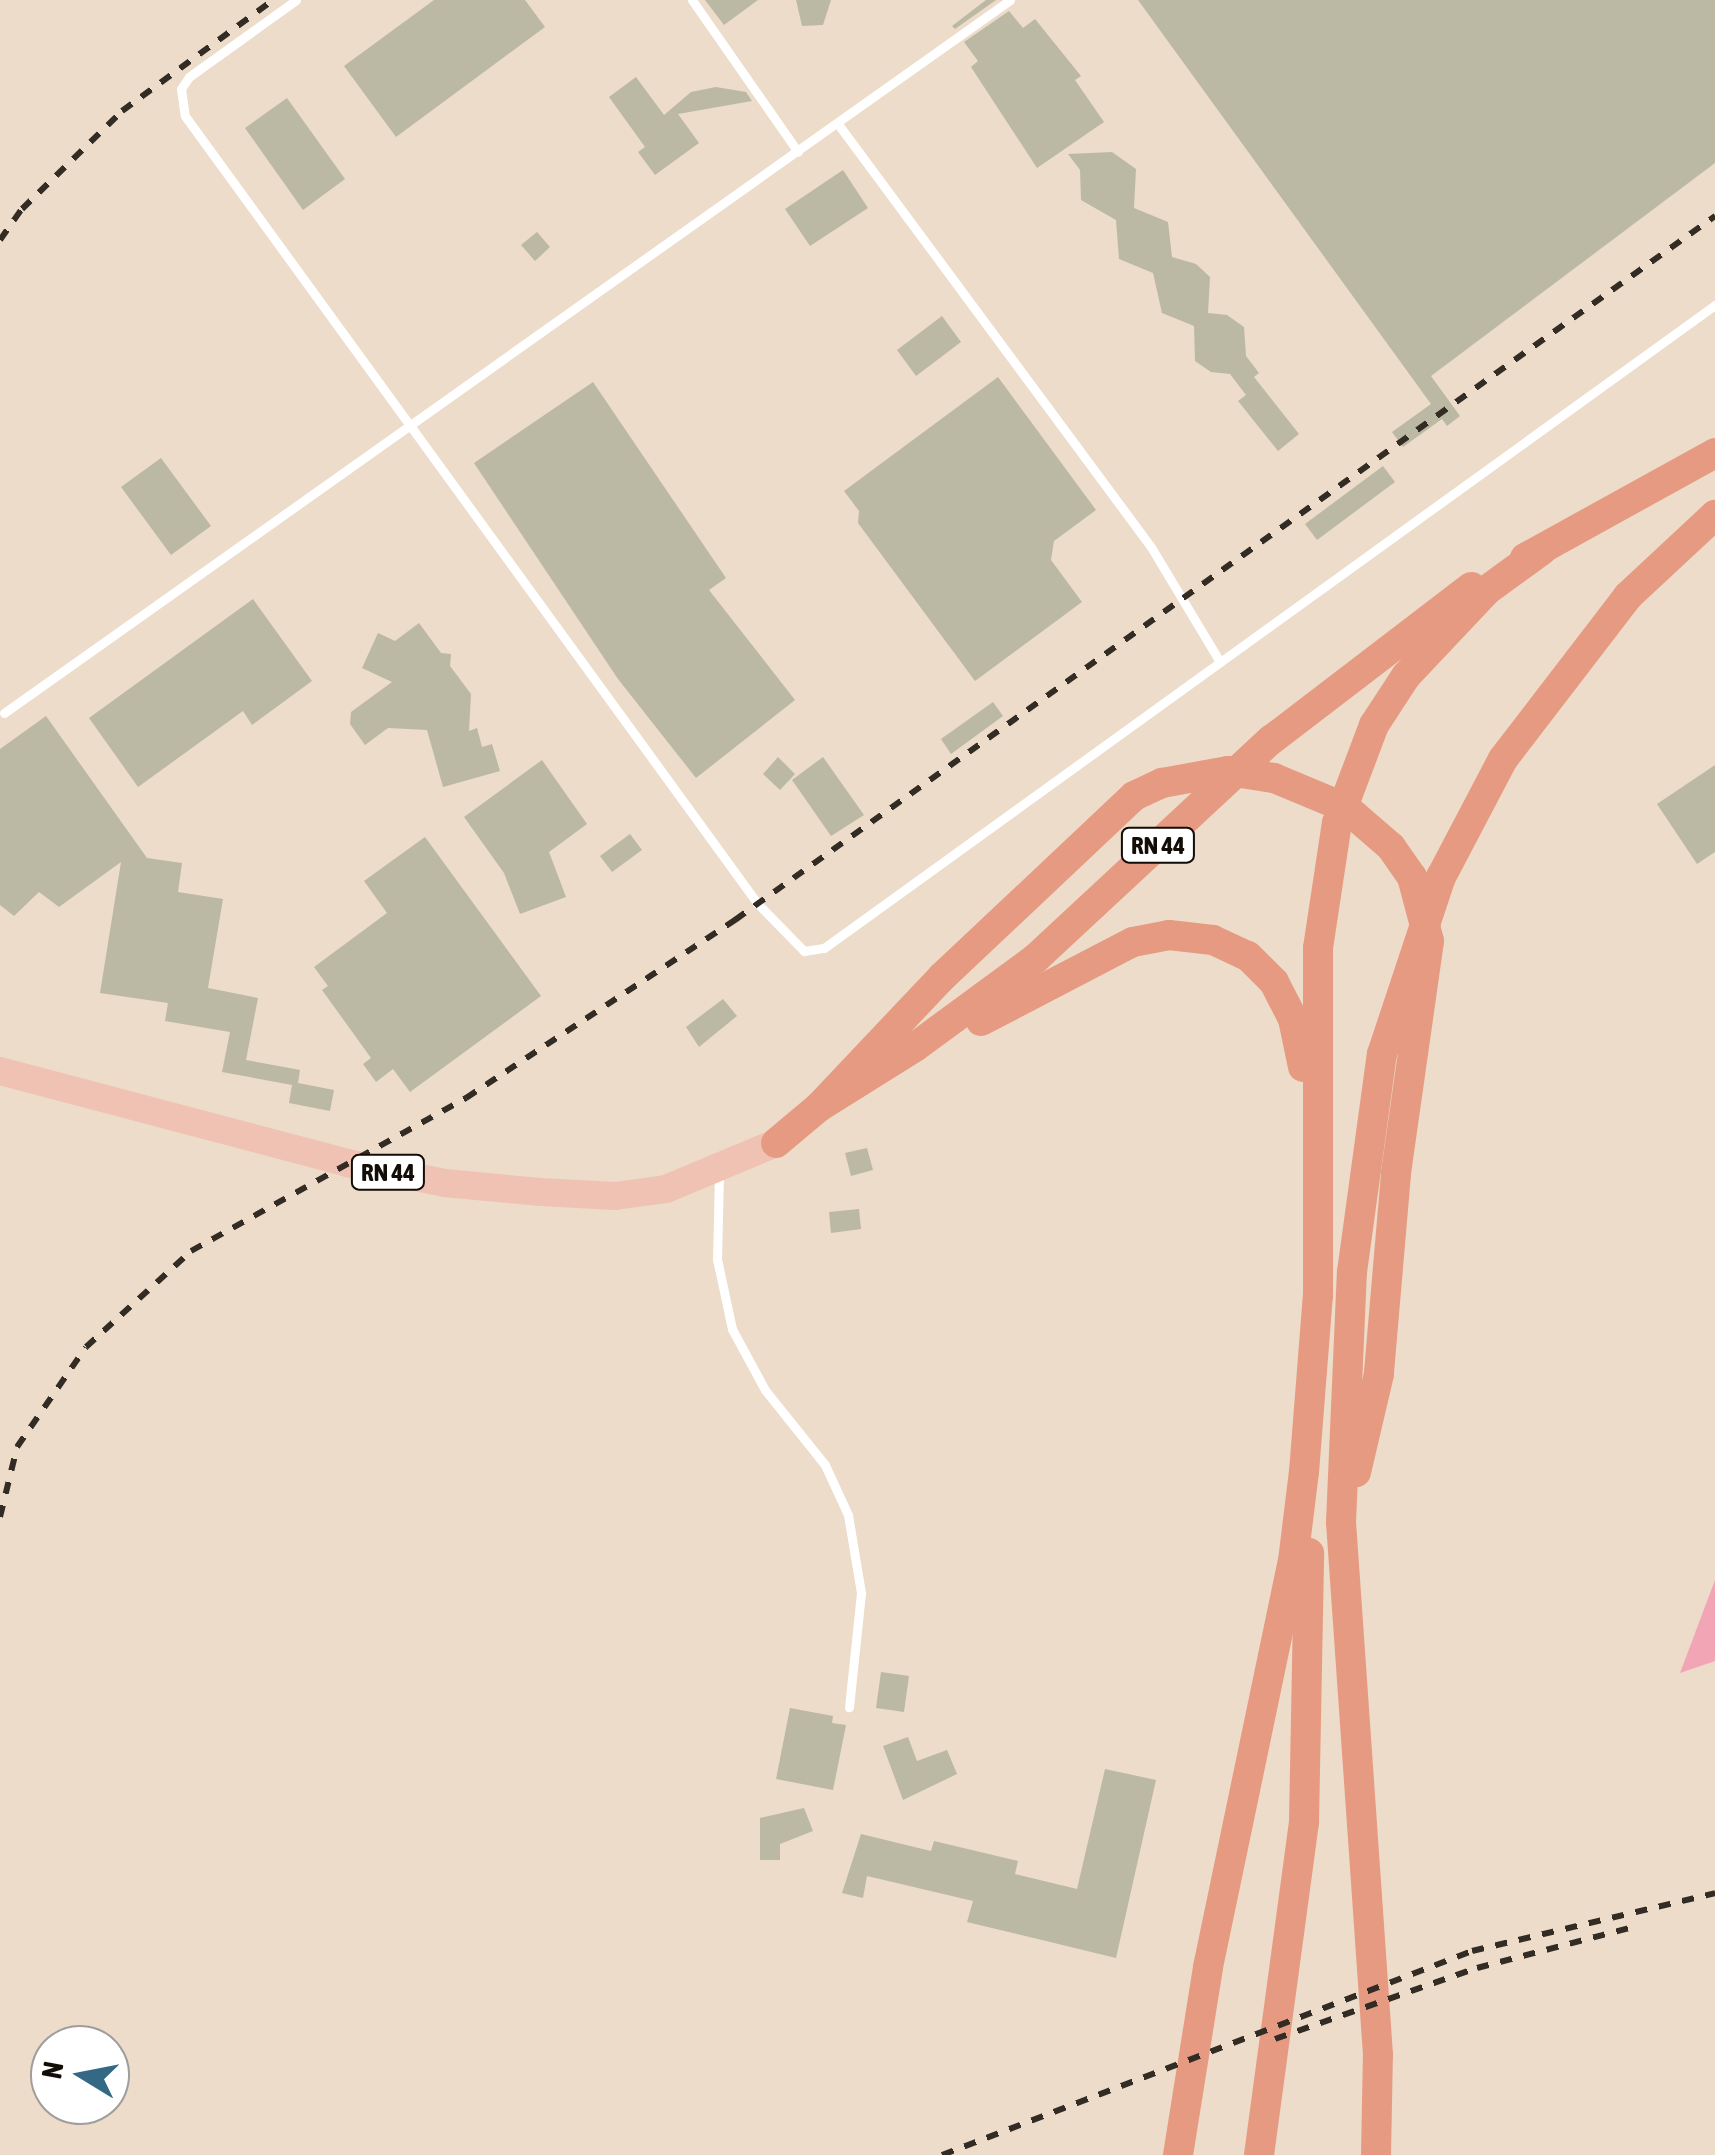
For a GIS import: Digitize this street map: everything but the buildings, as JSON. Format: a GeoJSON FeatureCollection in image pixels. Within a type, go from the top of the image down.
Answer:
{"type":"FeatureCollection","features":[{"type":"Feature","properties":{"kind":"highway","name":"RN 44"},"geometry":{"type":"LineString","coordinates":[[776,1144],[819,1107],[914,1048],[1036,958],[1346,677],[1482,580],[1715,453]]}},
{"type":"Feature","properties":{"kind":"highway"},"geometry":{"type":"LineString","coordinates":[[1376,2155],[1378,2055],[1341,1522],[1352,1272],[1370,1116],[1394,1011],[1429,911],[1467,823],[1545,696],[1628,596],[1715,515]]}},
{"type":"Feature","properties":{"kind":"highway"},"geometry":{"type":"LineString","coordinates":[[1259,2155],[1304,1822],[1318,1192],[1318,948],[1324,882],[1354,768],[1374,725],[1436,641],[1486,590],[1542,550]]}},
{"type":"Feature","properties":{"kind":"highway"},"geometry":{"type":"LineString","coordinates":[[819,1107],[942,977],[1115,808],[1162,782],[1228,771],[1274,778],[1346,808],[1391,847],[1412,877],[1429,941],[1389,1248],[1377,1388],[1341,1522]]}},
{"type":"Feature","properties":{"kind":"highway"},"geometry":{"type":"LineString","coordinates":[[776,1144],[1098,956],[1169,934],[1213,940],[1248,956],[1274,982],[1297,1037],[1318,1192]]}},
{"type":"Feature","properties":{"kind":"highway"},"geometry":{"type":"LineString","coordinates":[[1177,2143],[1208,1966],[1294,1561],[1313,1390]]}},
{"type":"Feature","properties":{"kind":"highway"},"geometry":{"type":"LineString","coordinates":[[1379,2105],[1390,2155]]}},
{"type":"Feature","properties":{"kind":"main road","name":"RN 44"},"geometry":{"type":"LineString","coordinates":[[0,1071],[223,1134],[445,1183],[615,1196],[666,1189],[776,1144]]}},
{"type":"Feature","properties":{"kind":"lane"},"geometry":{"type":"LineString","coordinates":[[296,0],[189,76],[180,101],[411,430],[758,904],[804,951],[824,948],[1715,305]]}},
{"type":"Feature","properties":{"kind":"lane"},"geometry":{"type":"LineString","coordinates":[[692,0],[798,152]]}},
{"type":"Feature","properties":{"kind":"lane"},"geometry":{"type":"LineString","coordinates":[[4,713],[411,430],[1010,0]]}},
{"type":"Feature","properties":{"kind":"lane"},"geometry":{"type":"LineString","coordinates":[[838,124],[1151,546],[1220,662]]}},
{"type":"Feature","properties":{"kind":"lane"},"geometry":{"type":"LineString","coordinates":[[719,1170],[717,1258],[732,1330],[765,1390],[825,1465],[848,1515],[860,1593],[850,1706]]}},
{"type":"Feature","properties":{"kind":"shaded area"},"geometry":{"type":"Polygon","coordinates":[[[1715,1580],[1715,1661],[1680,1673],[1715,1580]]]}},
{"type":"Feature","properties":{"kind":"railway"},"geometry":{"type":"LineString","coordinates":[[0,240],[22,209],[122,111],[273,0]]}},
{"type":"Feature","properties":{"kind":"railway"},"geometry":{"type":"LineString","coordinates":[[0,1517],[17,1447],[86,1347],[191,1251],[466,1098],[735,920],[1715,216]]}},
{"type":"Feature","properties":{"kind":"railway"},"geometry":{"type":"LineString","coordinates":[[942,2155],[1472,1951],[1715,1893]]}},
{"type":"Feature","properties":{"kind":"railway"},"geometry":{"type":"LineString","coordinates":[[1275,2039],[1477,1968],[1633,1927]]}}]}
